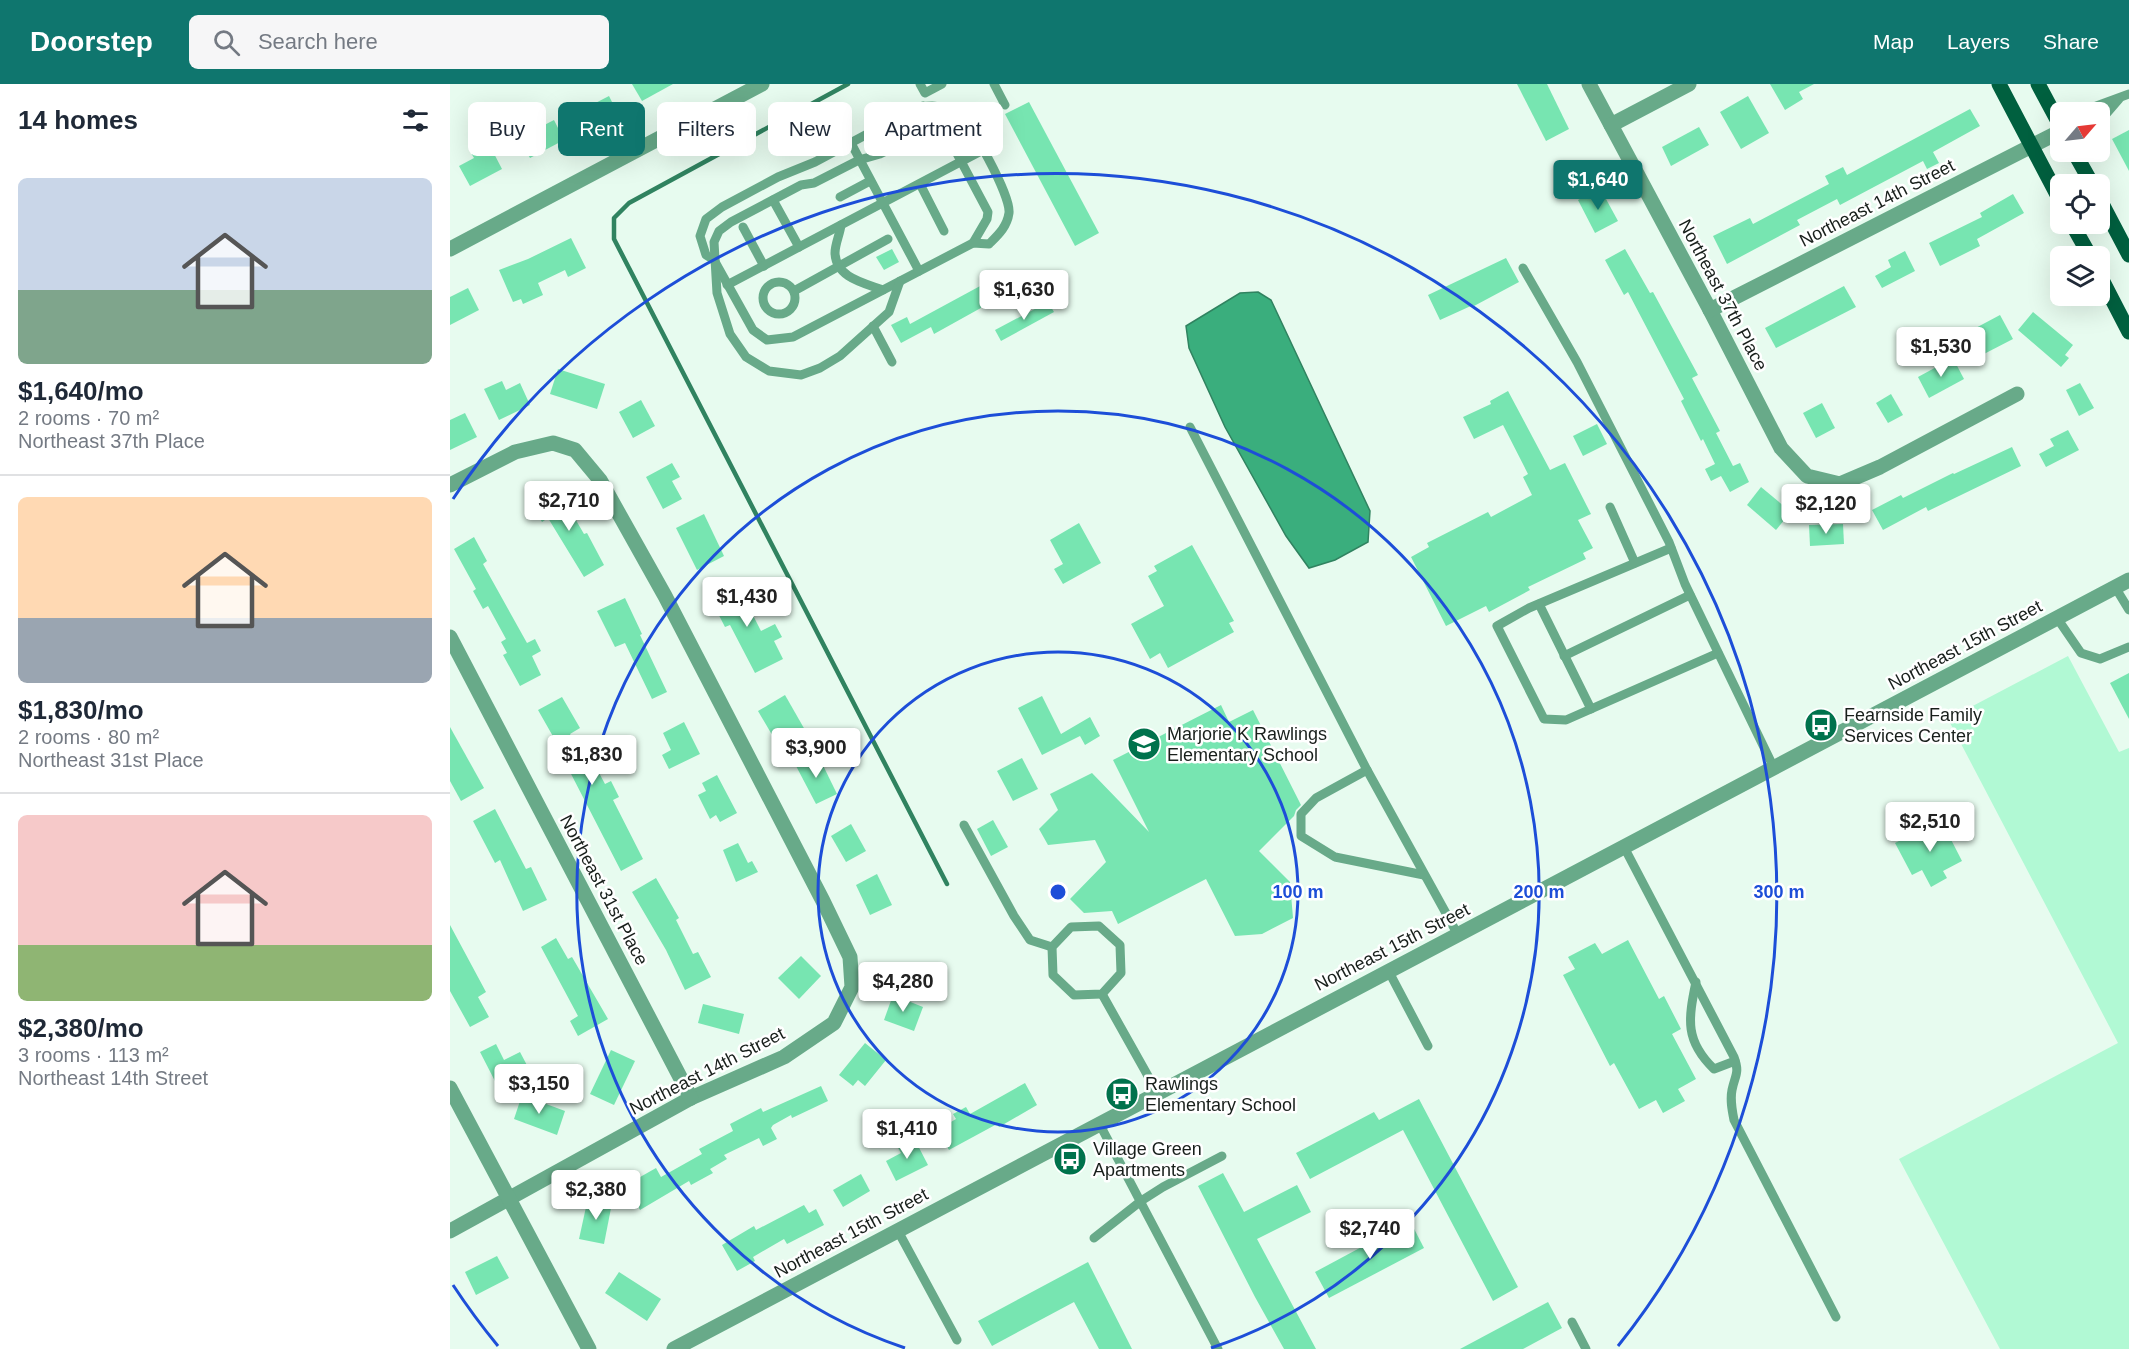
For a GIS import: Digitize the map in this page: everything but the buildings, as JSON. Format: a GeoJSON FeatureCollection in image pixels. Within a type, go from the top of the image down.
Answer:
{"type":"FeatureCollection","features":[{"type":"Feature","properties":{"kind":"main road"},"geometry":{"type":"LineString","coordinates":[[1999,84],[2050,181]]}},
{"type":"Feature","properties":{"kind":"main road"},"geometry":{"type":"LineString","coordinates":[[2038,84],[2050,107]]}},
{"type":"Feature","properties":{"kind":"main road"},"geometry":{"type":"LineString","coordinates":[[2110,219],[2129,255]]}},
{"type":"Feature","properties":{"kind":"main road"},"geometry":{"type":"LineString","coordinates":[[2110,295],[2129,332]]}},
{"type":"Feature","properties":{"kind":"street"},"geometry":{"type":"LineString","coordinates":[[450,249],[762,84]]}},
{"type":"Feature","properties":{"kind":"street","name":"Northeast 37th Place"},"geometry":{"type":"LineString","coordinates":[[1589,84],[1781,448],[1807,476],[1840,484],[1880,467],[2017,394]]}},
{"type":"Feature","properties":{"kind":"street"},"geometry":{"type":"LineString","coordinates":[[1611,125],[1689,84]]}},
{"type":"Feature","properties":{"kind":"street","name":"Northeast 14th Street"},"geometry":{"type":"LineString","coordinates":[[1710,310],[2050,136]]}},
{"type":"Feature","properties":{"kind":"street","name":"Northeast 14th Street"},"geometry":{"type":"LineString","coordinates":[[450,485],[515,452],[553,443],[574,450],[600,480],[665,596],[823,902],[850,957],[852,987],[834,1023],[784,1057],[691,1098],[450,1231]]}},
{"type":"Feature","properties":{"kind":"street","name":"Northeast 15th Street"},"geometry":{"type":"LineString","coordinates":[[674,1349],[2129,580]]}},
{"type":"Feature","properties":{"kind":"street","name":"Northeast 31st Place"},"geometry":{"type":"LineString","coordinates":[[450,637],[691,1098]]}},
{"type":"Feature","properties":{"kind":"street"},"geometry":{"type":"LineString","coordinates":[[450,1088],[590,1349]]}},
{"type":"Feature","properties":{"kind":"lane"},"geometry":{"type":"LineString","coordinates":[[922,88],[942,84]]}},
{"type":"Feature","properties":{"kind":"lane"},"geometry":{"type":"LineString","coordinates":[[993,84],[1005,105]]}},
{"type":"Feature","properties":{"kind":"lane"},"geometry":{"type":"LineString","coordinates":[[2107,102],[2129,94]]}},
{"type":"Feature","properties":{"kind":"lane"},"geometry":{"type":"LineString","coordinates":[[2110,109],[2119,99]]}},
{"type":"Feature","properties":{"kind":"lane"},"geometry":{"type":"LineString","coordinates":[[852,145],[919,271]]}},
{"type":"Feature","properties":{"kind":"lane"},"geometry":{"type":"LineString","coordinates":[[826,156],[778,177],[722,207],[706,219],[700,236],[706,255],[714,260],[753,330],[767,339],[793,337],[973,243],[988,243],[1004,230],[1009,212],[1005,194],[986,156]]}},
{"type":"Feature","properties":{"kind":"lane"},"geometry":{"type":"LineString","coordinates":[[873,156],[859,160],[814,183],[801,185],[731,222],[719,231],[714,242],[717,293],[730,334],[746,357],[769,371],[801,375],[820,368],[840,356],[889,312],[900,281]]}},
{"type":"Feature","properties":{"kind":"lane"},"geometry":{"type":"LineString","coordinates":[[959,156],[988,212],[987,219],[973,243]]}},
{"type":"Feature","properties":{"kind":"lane"},"geometry":{"type":"LineString","coordinates":[[728,285],[972,156]]}},
{"type":"Feature","properties":{"kind":"lane"},"geometry":{"type":"LineString","coordinates":[[840,197],[870,181]]}},
{"type":"Feature","properties":{"kind":"lane"},"geometry":{"type":"LineString","coordinates":[[920,184],[944,231]]}},
{"type":"Feature","properties":{"kind":"lane"},"geometry":{"type":"LineString","coordinates":[[773,200],[799,247]]}},
{"type":"Feature","properties":{"kind":"lane"},"geometry":{"type":"LineString","coordinates":[[841,225],[835,251],[837,267],[849,278],[883,290]]}},
{"type":"Feature","properties":{"kind":"lane"},"geometry":{"type":"LineString","coordinates":[[743,227],[764,266]]}},
{"type":"Feature","properties":{"kind":"lane"},"geometry":{"type":"LineString","coordinates":[[794,291],[888,239]]}},
{"type":"Feature","properties":{"kind":"lane"},"geometry":{"type":"LineString","coordinates":[[1522,268],[1577,362],[1671,548],[1690,595],[1774,768]]}},
{"type":"Feature","properties":{"kind":"lane"},"geometry":{"type":"LineString","coordinates":[[873,326],[892,362]]}},
{"type":"Feature","properties":{"kind":"lane"},"geometry":{"type":"LineString","coordinates":[[1190,427],[1367,770],[1458,935]]}},
{"type":"Feature","properties":{"kind":"lane"},"geometry":{"type":"LineString","coordinates":[[1610,507],[1635,563]]}},
{"type":"Feature","properties":{"kind":"lane"},"geometry":{"type":"LineString","coordinates":[[1671,548],[1539,604],[1497,626],[1544,718],[1566,720],[1718,653]]}},
{"type":"Feature","properties":{"kind":"lane"},"geometry":{"type":"LineString","coordinates":[[2115,587],[2129,610]]}},
{"type":"Feature","properties":{"kind":"lane"},"geometry":{"type":"LineString","coordinates":[[1564,656],[1690,595]]}},
{"type":"Feature","properties":{"kind":"lane"},"geometry":{"type":"LineString","coordinates":[[1539,604],[1591,710]]}},
{"type":"Feature","properties":{"kind":"lane"},"geometry":{"type":"LineString","coordinates":[[2057,618],[2081,653],[2100,659],[2129,647]]}},
{"type":"Feature","properties":{"kind":"lane"},"geometry":{"type":"LineString","coordinates":[[1367,770],[1316,798],[1301,814],[1301,836],[1335,857],[1424,875]]}},
{"type":"Feature","properties":{"kind":"lane"},"geometry":{"type":"LineString","coordinates":[[964,825],[1014,916],[1030,940],[1052,947]]}},
{"type":"Feature","properties":{"kind":"lane"},"geometry":{"type":"LineString","coordinates":[[1624,847],[1736,1061],[1738,1069],[1731,1104],[1734,1120],[1836,1317]]}},
{"type":"Feature","properties":{"kind":"lane"},"geometry":{"type":"LineString","coordinates":[[1099,926],[1120,945],[1121,973],[1102,994],[1074,994],[1053,975],[1052,947],[1071,927],[1099,926]]}},
{"type":"Feature","properties":{"kind":"lane"},"geometry":{"type":"LineString","coordinates":[[1388,970],[1428,1046]]}},
{"type":"Feature","properties":{"kind":"lane"},"geometry":{"type":"LineString","coordinates":[[1696,982],[1689,1013],[1692,1038],[1701,1056],[1714,1069],[1736,1061]]}},
{"type":"Feature","properties":{"kind":"lane"},"geometry":{"type":"LineString","coordinates":[[1102,994],[1157,1092]]}},
{"type":"Feature","properties":{"kind":"lane"},"geometry":{"type":"LineString","coordinates":[[1099,1123],[1218,1349]]}},
{"type":"Feature","properties":{"kind":"lane"},"geometry":{"type":"LineString","coordinates":[[1094,1238],[1163,1186],[1222,1156]]}},
{"type":"Feature","properties":{"kind":"lane"},"geometry":{"type":"LineString","coordinates":[[898,1231],[957,1340]]}},
{"type":"Feature","properties":{"kind":"lane"},"geometry":{"type":"LineString","coordinates":[[1572,1322],[1586,1349]]}},
{"type":"Feature","properties":{"kind":"shaded area"},"geometry":{"type":"Polygon","coordinates":[[[1258,292],[1271,300],[1370,511],[1368,542],[1335,560],[1309,568],[1286,536],[1225,427],[1189,348],[1186,326],[1240,293],[1258,292]]]}},
{"type":"Feature","properties":{"kind":"shaded area"},"geometry":{"type":"Polygon","coordinates":[[[2068,656],[2119,752],[2129,748],[2129,1349],[2000,1349],[1899,1159],[2118,1043],[1948,719],[2068,656]]]}},
{"type":"Feature","properties":{"kind":"waterway"},"geometry":{"type":"LineString","coordinates":[[848,84],[629,203],[614,218],[614,239],[947,884]]}},
{"type":"Feature","properties":{"kind":"place","name":"Fearnside Family Services Center"},"geometry":{"type":"Point","coordinates":[1821,725]}},
{"type":"Feature","properties":{"kind":"place","name":"Marjorie K Rawlings Elementary School"},"geometry":{"type":"Point","coordinates":[1144,744]}},
{"type":"Feature","properties":{"kind":"place","name":"Rawlings Elementary School"},"geometry":{"type":"Point","coordinates":[1122,1094]}},
{"type":"Feature","properties":{"kind":"place","name":"Village Green Apartments"},"geometry":{"type":"Point","coordinates":[1070,1159]}}]}
